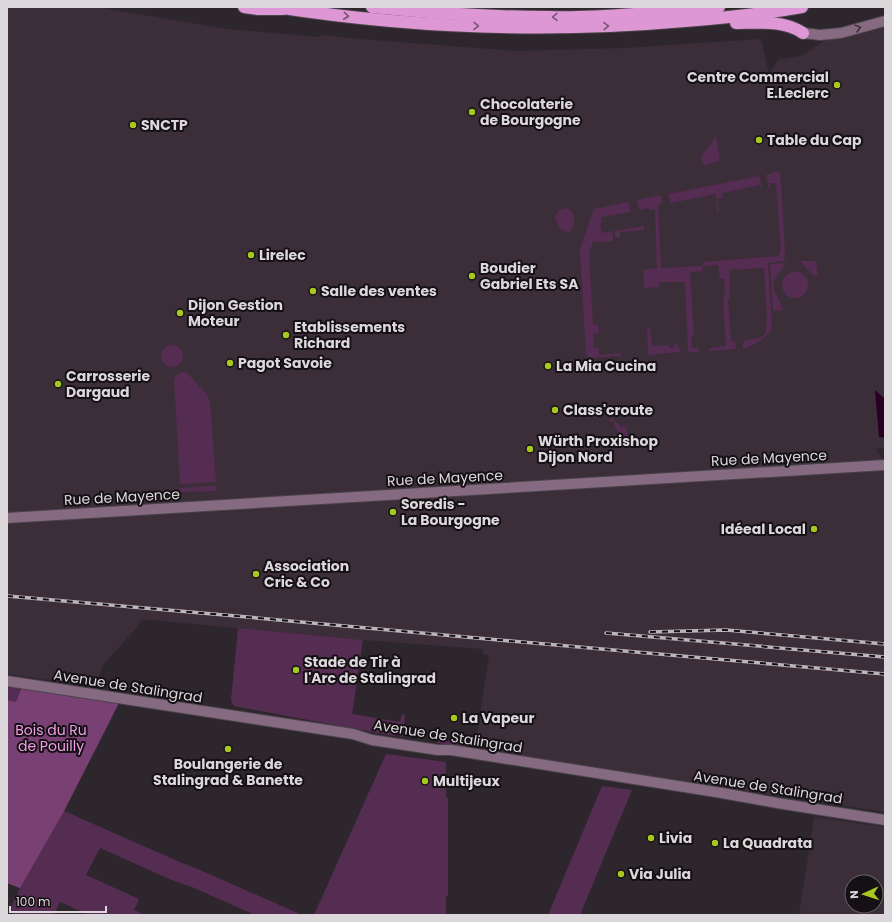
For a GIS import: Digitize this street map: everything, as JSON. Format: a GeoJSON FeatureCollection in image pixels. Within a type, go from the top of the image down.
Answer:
{"type":"FeatureCollection","features":[{"type":"Feature","properties":{"kind":"highway"},"geometry":{"type":"LineString","coordinates":[[244,7],[294,10]]}},
{"type":"Feature","properties":{"kind":"highway"},"geometry":{"type":"LineString","coordinates":[[276,7],[400,22],[546,27],[589,27],[648,24],[727,17],[802,7]]}},
{"type":"Feature","properties":{"kind":"highway"},"geometry":{"type":"LineString","coordinates":[[378,7],[466,15],[551,18],[719,7]]}},
{"type":"Feature","properties":{"kind":"highway"},"geometry":{"type":"LineString","coordinates":[[648,24],[764,23],[794,27],[803,33]]}},
{"type":"Feature","properties":{"kind":"street"},"geometry":{"type":"LineString","coordinates":[[803,33],[820,35],[840,33],[885,21]]}},
{"type":"Feature","properties":{"kind":"street","name":"Rue de Mayence"},"geometry":{"type":"LineString","coordinates":[[7,518],[885,465]]}},
{"type":"Feature","properties":{"kind":"street","name":"Avenue de Stalingrad"},"geometry":{"type":"LineString","coordinates":[[7,681],[353,734],[372,740],[438,750],[451,750],[885,820]]}},
{"type":"Feature","properties":{"kind":"shaded area"},"geometry":{"type":"Polygon","coordinates":[[[7,7],[97,7],[227,29],[318,37],[324,35],[515,51],[624,48],[761,39],[769,74],[778,60],[803,55],[836,33],[885,21],[885,448],[876,449],[885,462],[885,812],[475,749],[489,655],[483,654],[483,649],[363,640],[141,619],[138,626],[103,665],[95,686],[7,674],[7,7]]]}},
{"type":"Feature","properties":{"kind":"shaded area"},"geometry":{"type":"Polygon","coordinates":[[[875,390],[885,399],[885,438],[879,437],[875,390]]]}},
{"type":"Feature","properties":{"kind":"shaded area"},"geometry":{"type":"Polygon","coordinates":[[[814,817],[885,827],[885,915],[799,915],[814,817]]]}},
{"type":"Feature","properties":{"kind":"green space"},"geometry":{"type":"Polygon","coordinates":[[[716,136],[720,161],[703,165],[701,157],[716,136]]]}},
{"type":"Feature","properties":{"kind":"green space"},"geometry":{"type":"Polygon","coordinates":[[[778,171],[780,173],[781,182],[785,253],[784,261],[768,263],[772,329],[766,336],[743,349],[743,343],[745,340],[760,338],[766,331],[767,316],[764,268],[729,270],[730,299],[728,299],[731,342],[735,342],[736,349],[708,351],[711,348],[726,346],[723,299],[725,296],[724,279],[720,279],[718,265],[703,266],[703,262],[779,256],[781,249],[776,183],[770,183],[769,189],[766,175],[778,171]]]}},
{"type":"Feature","properties":{"kind":"green space"},"geometry":{"type":"Polygon","coordinates":[[[759,176],[762,189],[760,185],[722,193],[723,198],[717,198],[719,213],[717,213],[716,194],[671,203],[668,194],[759,176]]]}},
{"type":"Feature","properties":{"kind":"green space"},"geometry":{"type":"Polygon","coordinates":[[[661,195],[662,203],[658,205],[661,268],[703,266],[703,271],[690,272],[694,336],[691,336],[692,348],[697,348],[700,352],[688,352],[685,282],[659,282],[659,287],[644,288],[643,270],[657,268],[655,210],[649,210],[649,208],[639,210],[637,200],[661,195]]]}},
{"type":"Feature","properties":{"kind":"green space"},"geometry":{"type":"Polygon","coordinates":[[[628,202],[631,212],[601,217],[602,222],[600,223],[602,233],[612,231],[613,241],[593,242],[589,252],[593,325],[598,325],[599,333],[593,334],[594,348],[599,348],[599,355],[621,353],[621,356],[591,358],[586,354],[580,249],[594,209],[628,202]]]}},
{"type":"Feature","properties":{"kind":"green space"},"geometry":{"type":"Polygon","coordinates":[[[566,208],[572,212],[574,218],[571,231],[566,232],[560,229],[555,217],[559,210],[566,208]]]}},
{"type":"Feature","properties":{"kind":"green space"},"geometry":{"type":"Polygon","coordinates":[[[644,226],[644,230],[620,232],[620,237],[615,237],[615,231],[644,226]]]}},
{"type":"Feature","properties":{"kind":"green space"},"geometry":{"type":"Polygon","coordinates":[[[800,261],[816,261],[818,277],[812,274],[800,261]]]}},
{"type":"Feature","properties":{"kind":"green space"},"geometry":{"type":"Polygon","coordinates":[[[786,263],[773,285],[783,310],[773,311],[770,264],[786,263]]]}},
{"type":"Feature","properties":{"kind":"green space"},"geometry":{"type":"Polygon","coordinates":[[[795,272],[804,276],[808,285],[804,294],[795,298],[786,294],[782,285],[786,276],[795,272]]]}},
{"type":"Feature","properties":{"kind":"green space"},"geometry":{"type":"Polygon","coordinates":[[[647,328],[650,328],[652,346],[669,345],[669,348],[674,348],[674,345],[676,344],[679,347],[680,352],[648,355],[647,328]]]}},
{"type":"Feature","properties":{"kind":"green space"},"geometry":{"type":"Polygon","coordinates":[[[172,345],[180,348],[183,356],[180,364],[172,367],[164,364],[161,356],[164,348],[172,345]]]}},
{"type":"Feature","properties":{"kind":"green space"},"geometry":{"type":"Polygon","coordinates":[[[183,372],[190,376],[207,395],[210,401],[216,482],[180,484],[174,379],[178,374],[183,372]]]}},
{"type":"Feature","properties":{"kind":"green space"},"geometry":{"type":"Polygon","coordinates":[[[612,418],[620,426],[622,427],[624,425],[633,447],[620,449],[623,446],[614,421],[610,422],[610,419],[612,418]]]}},
{"type":"Feature","properties":{"kind":"green space"},"geometry":{"type":"Polygon","coordinates":[[[216,486],[216,491],[180,492],[180,488],[216,486]]]}},
{"type":"Feature","properties":{"kind":"green space","name":"Stade de Tir à l'Arc de Stalingrad"},"geometry":{"type":"Polygon","coordinates":[[[238,628],[363,640],[352,714],[400,722],[402,714],[404,714],[403,737],[398,736],[398,731],[396,731],[395,736],[234,706],[231,700],[238,628]]]}},
{"type":"Feature","properties":{"kind":"green space"},"geometry":{"type":"Polygon","coordinates":[[[7,687],[21,689],[16,702],[7,700],[7,687]]]}},
{"type":"Feature","properties":{"kind":"green space","name":"Bois du Ru de Pouilly"},"geometry":{"type":"Polygon","coordinates":[[[21,689],[119,703],[64,811],[20,888],[7,883],[7,700],[16,702],[21,689]]]}},
{"type":"Feature","properties":{"kind":"green space"},"geometry":{"type":"Polygon","coordinates":[[[111,719],[64,811],[302,915],[255,915],[100,848],[86,875],[139,899],[134,910],[145,915],[89,915],[60,902],[54,915],[16,915],[9,912],[20,888],[7,883],[7,730],[111,719]]]}},
{"type":"Feature","properties":{"kind":"green space"},"geometry":{"type":"Polygon","coordinates":[[[439,736],[444,737],[445,741],[467,744],[466,747],[437,743],[439,736]]]}},
{"type":"Feature","properties":{"kind":"green space"},"geometry":{"type":"Polygon","coordinates":[[[386,754],[446,762],[446,797],[448,798],[448,895],[446,896],[446,915],[314,915],[386,754]]]}},
{"type":"Feature","properties":{"kind":"green space"},"geometry":{"type":"Polygon","coordinates":[[[602,786],[632,790],[580,915],[548,915],[602,786]]]}},
{"type":"Feature","properties":{"kind":"railway"},"geometry":{"type":"LineString","coordinates":[[7,596],[885,674]]}},
{"type":"Feature","properties":{"kind":"railway"},"geometry":{"type":"LineString","coordinates":[[650,632],[726,630],[885,644]]}},
{"type":"Feature","properties":{"kind":"railway"},"geometry":{"type":"LineString","coordinates":[[606,633],[885,657]]}},
{"type":"Feature","properties":{"kind":"place","name":"Centre Commercial E.Leclerc"},"geometry":{"type":"Point","coordinates":[837,85]}},
{"type":"Feature","properties":{"kind":"place","name":"Chocolaterie de Bourgogne"},"geometry":{"type":"Point","coordinates":[472,112]}},
{"type":"Feature","properties":{"kind":"place","name":"SNCTP"},"geometry":{"type":"Point","coordinates":[133,125]}},
{"type":"Feature","properties":{"kind":"place","name":"Table du Cap"},"geometry":{"type":"Point","coordinates":[759,140]}},
{"type":"Feature","properties":{"kind":"place","name":"Lirelec"},"geometry":{"type":"Point","coordinates":[251,255]}},
{"type":"Feature","properties":{"kind":"place","name":"Boudier Gabriel Ets SA"},"geometry":{"type":"Point","coordinates":[472,276]}},
{"type":"Feature","properties":{"kind":"place","name":"Salle des ventes"},"geometry":{"type":"Point","coordinates":[313,291]}},
{"type":"Feature","properties":{"kind":"place","name":"Dijon Gestion Moteur"},"geometry":{"type":"Point","coordinates":[180,313]}},
{"type":"Feature","properties":{"kind":"place","name":"Etablissements Richard"},"geometry":{"type":"Point","coordinates":[286,335]}},
{"type":"Feature","properties":{"kind":"place","name":"Pagot Savoie"},"geometry":{"type":"Point","coordinates":[230,363]}},
{"type":"Feature","properties":{"kind":"place","name":"La Mia Cucina"},"geometry":{"type":"Point","coordinates":[548,366]}},
{"type":"Feature","properties":{"kind":"place","name":"Carrosserie Dargaud"},"geometry":{"type":"Point","coordinates":[58,384]}},
{"type":"Feature","properties":{"kind":"place","name":"Class'croute"},"geometry":{"type":"Point","coordinates":[555,410]}},
{"type":"Feature","properties":{"kind":"place","name":"Würth Proxishop Dijon Nord"},"geometry":{"type":"Point","coordinates":[530,449]}},
{"type":"Feature","properties":{"kind":"place","name":"Soredis - La Bourgogne"},"geometry":{"type":"Point","coordinates":[393,512]}},
{"type":"Feature","properties":{"kind":"place","name":"Idéeal Local"},"geometry":{"type":"Point","coordinates":[814,529]}},
{"type":"Feature","properties":{"kind":"place","name":"Association Cric & Co"},"geometry":{"type":"Point","coordinates":[256,574]}},
{"type":"Feature","properties":{"kind":"place","name":"Stade de Tir à l'Arc de Stalingrad"},"geometry":{"type":"Point","coordinates":[296,670]}},
{"type":"Feature","properties":{"kind":"place","name":"La Vapeur"},"geometry":{"type":"Point","coordinates":[454,718]}},
{"type":"Feature","properties":{"kind":"place","name":"Boulangerie de Stalingrad & Banette"},"geometry":{"type":"Point","coordinates":[228,749]}},
{"type":"Feature","properties":{"kind":"place","name":"Multijeux"},"geometry":{"type":"Point","coordinates":[425,781]}},
{"type":"Feature","properties":{"kind":"place","name":"Livia"},"geometry":{"type":"Point","coordinates":[651,838]}},
{"type":"Feature","properties":{"kind":"place","name":"La Quadrata"},"geometry":{"type":"Point","coordinates":[715,843]}},
{"type":"Feature","properties":{"kind":"place","name":"Via Julia"},"geometry":{"type":"Point","coordinates":[621,874]}}]}
